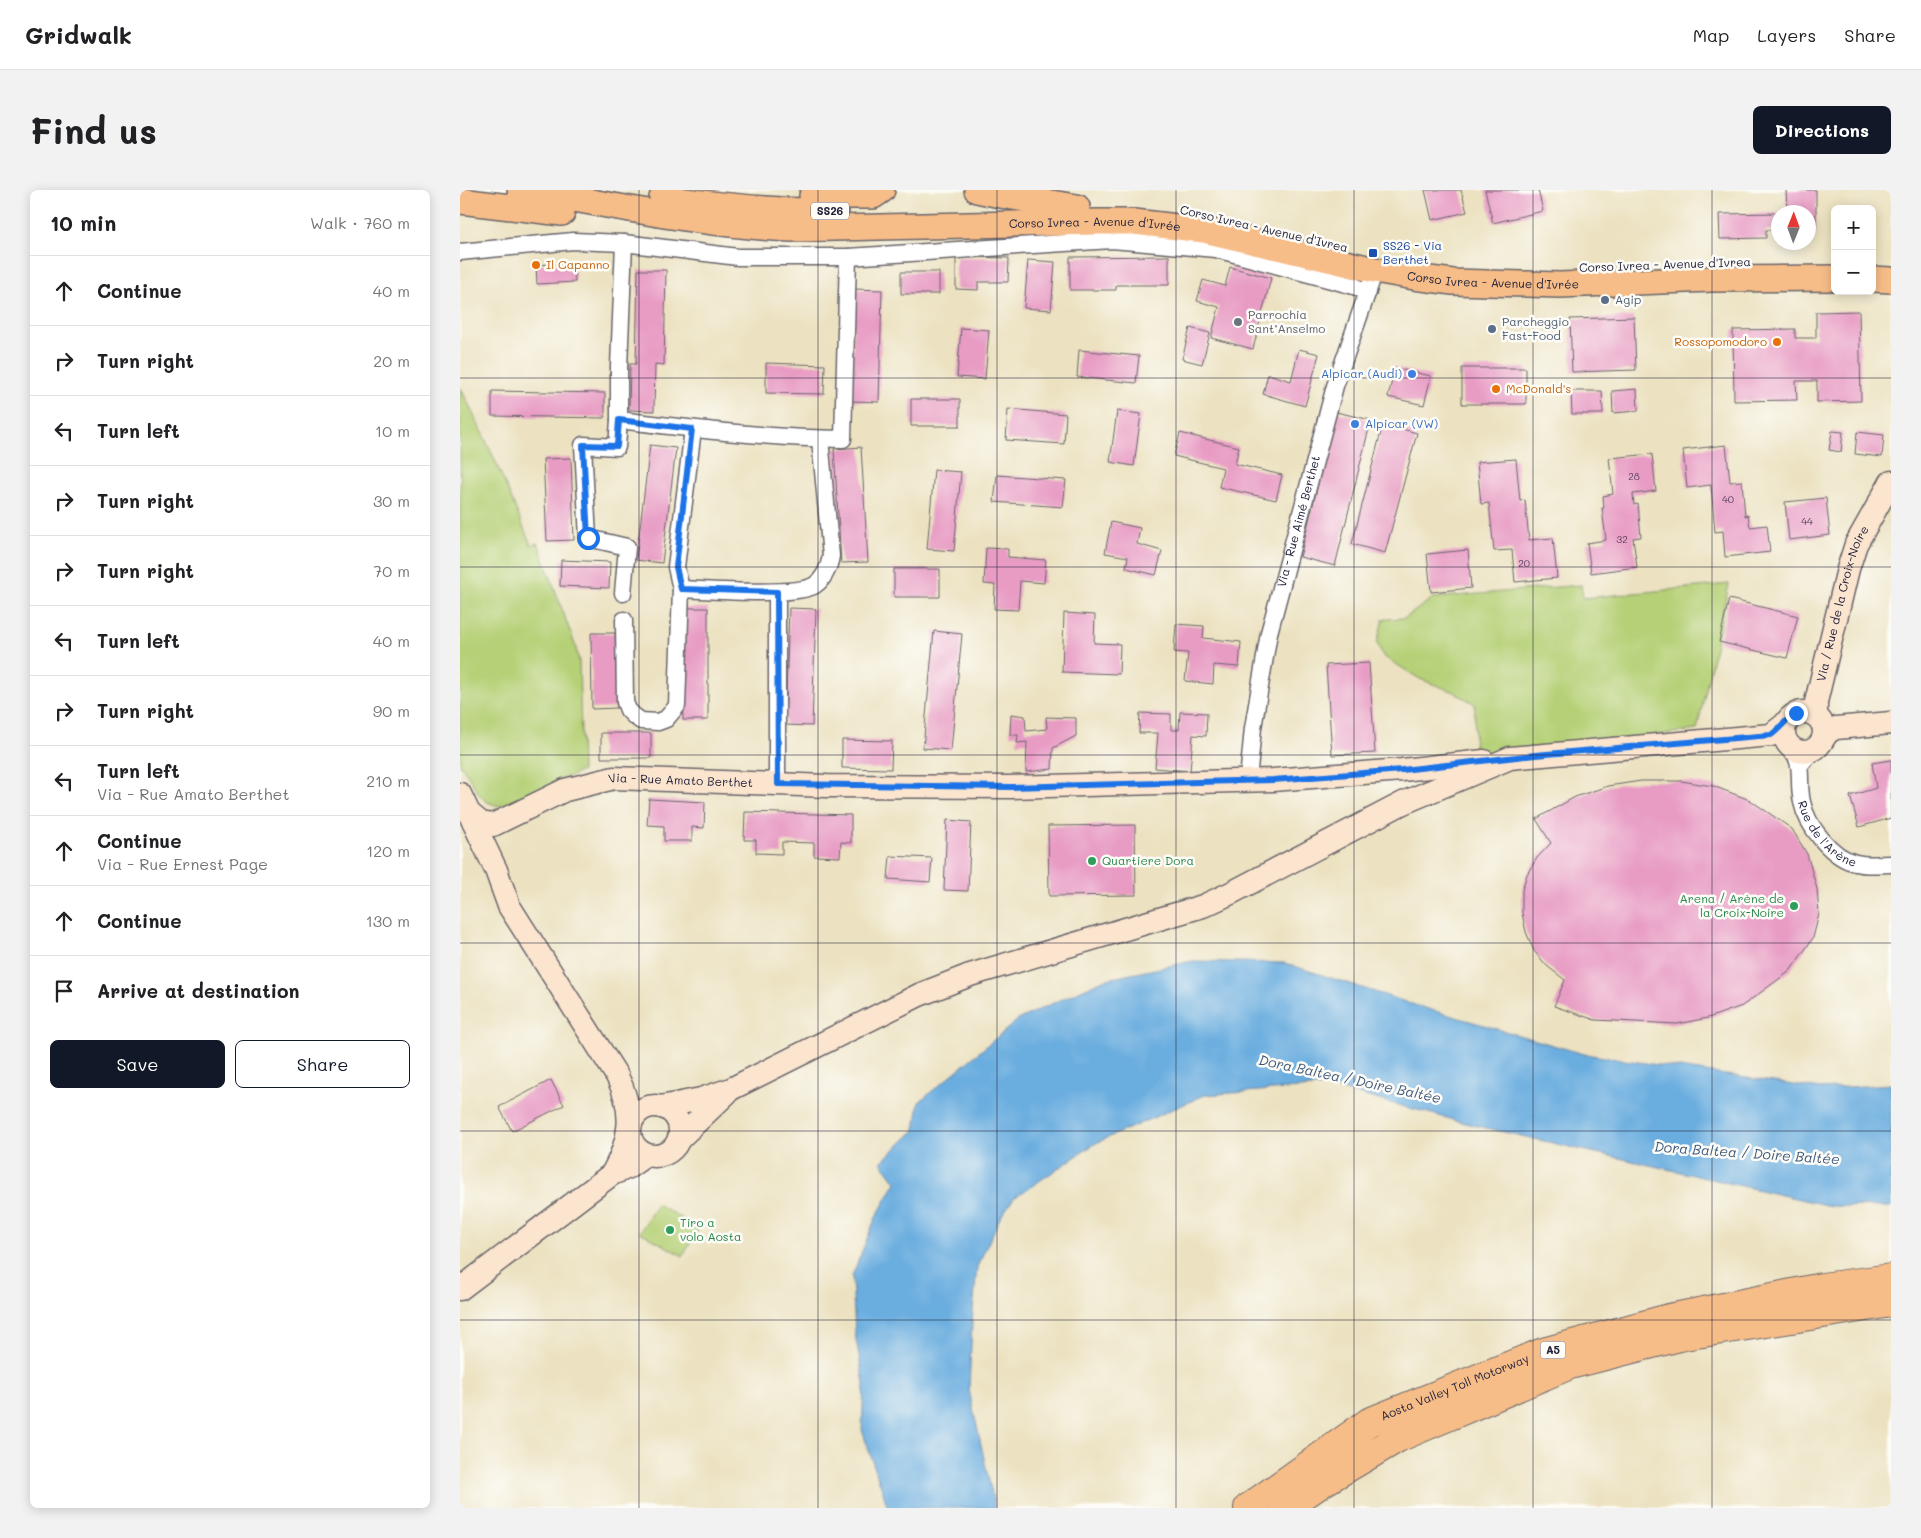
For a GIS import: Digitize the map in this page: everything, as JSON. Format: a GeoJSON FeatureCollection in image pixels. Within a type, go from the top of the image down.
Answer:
{"type":"FeatureCollection","features":[{"type":"Feature","properties":{"kind":"highway","name":"Aosta Valley Toll Motorway"},"geometry":{"type":"LineString","coordinates":[[1248,1508],[1369,1422],[1543,1352],[1669,1318],[1822,1287],[1891,1278]]}},
{"type":"Feature","properties":{"kind":"highway","name":"Aosta Valley Toll Motorway"},"geometry":{"type":"LineString","coordinates":[[1286,1508],[1322,1483],[1398,1438],[1570,1365],[1684,1336],[1891,1303]]}},
{"type":"Feature","properties":{"kind":"main road"},"geometry":{"type":"LineString","coordinates":[[520,190],[595,201],[712,223]]}},
{"type":"Feature","properties":{"kind":"main road","name":"SS26"},"geometry":{"type":"LineString","coordinates":[[618,190],[653,194]]}},
{"type":"Feature","properties":{"kind":"main road"},"geometry":{"type":"LineString","coordinates":[[653,194],[691,196],[873,196],[882,190]]}},
{"type":"Feature","properties":{"kind":"main road"},"geometry":{"type":"LineString","coordinates":[[977,190],[1077,206]]}},
{"type":"Feature","properties":{"kind":"main road","name":"Corso Ivrea - Avenue d'Ivrea"},"geometry":{"type":"LineString","coordinates":[[653,194],[734,207],[810,212],[1077,206],[1144,206],[1180,209],[1418,263],[1474,268],[1531,270],[1755,261],[1831,262]]}},
{"type":"Feature","properties":{"kind":"main road"},"geometry":{"type":"LineString","coordinates":[[467,202],[647,222],[712,223]]}},
{"type":"Feature","properties":{"kind":"main road","name":"Corso Ivrea - Avenue d'Ivrée"},"geometry":{"type":"LineString","coordinates":[[712,223],[791,229],[1134,222],[1204,230],[1371,281],[1414,278],[1453,282],[1525,285],[1712,278]]}},
{"type":"Feature","properties":{"kind":"main road"},"geometry":{"type":"LineString","coordinates":[[1876,263],[1891,264]]}},
{"type":"Feature","properties":{"kind":"main road","name":"Corso Ivrea - Avenue d'Ivrea"},"geometry":{"type":"LineString","coordinates":[[1712,278],[1831,278]]}},
{"type":"Feature","properties":{"kind":"main road"},"geometry":{"type":"LineString","coordinates":[[1876,279],[1891,280]]}},
{"type":"Feature","properties":{"kind":"street"},"geometry":{"type":"LineString","coordinates":[[460,252],[573,241],[624,243],[738,257],[848,256],[1112,240],[1216,250],[1354,286],[1371,281]]}},
{"type":"Feature","properties":{"kind":"street"},"geometry":{"type":"LineString","coordinates":[[623,593],[627,547],[588,538],[583,445],[617,446],[624,243]]}},
{"type":"Feature","properties":{"kind":"street"},"geometry":{"type":"LineString","coordinates":[[619,420],[692,429],[843,439],[848,256]]}},
{"type":"Feature","properties":{"kind":"street","name":"Via - Rue Aimé Berthet"},"geometry":{"type":"LineString","coordinates":[[1248,780],[1253,728],[1269,633],[1335,386],[1371,281]]}},
{"type":"Feature","properties":{"kind":"street"},"geometry":{"type":"LineString","coordinates":[[624,620],[625,702],[634,716],[641,721],[658,722],[666,719],[677,706],[681,589],[676,567],[692,429]]}},
{"type":"Feature","properties":{"kind":"street"},"geometry":{"type":"LineString","coordinates":[[681,589],[777,592],[804,590],[814,585],[823,577],[831,556],[820,438]]}},
{"type":"Feature","properties":{"kind":"street","name":"Via / Rue de la Croix-Noire"},"geometry":{"type":"LineString","coordinates":[[1805,732],[1856,544],[1891,482]]}},
{"type":"Feature","properties":{"kind":"street"},"geometry":{"type":"LineString","coordinates":[[777,592],[778,784]]}},
{"type":"Feature","properties":{"kind":"street"},"geometry":{"type":"LineString","coordinates":[[1805,732],[1891,723]]}},
{"type":"Feature","properties":{"kind":"street","name":"Via - Rue Amato Berthet"},"geometry":{"type":"LineString","coordinates":[[464,803],[481,823],[493,825],[565,790],[614,778],[778,784],[1010,787],[1273,780],[1402,770],[1510,758],[1805,732]]}},
{"type":"Feature","properties":{"kind":"street","name":"Rue de l'Arène"},"geometry":{"type":"LineString","coordinates":[[1805,732],[1802,803],[1815,830],[1831,849],[1857,864],[1891,864]]}},
{"type":"Feature","properties":{"kind":"street"},"geometry":{"type":"LineString","coordinates":[[612,1174],[621,1157],[630,1125],[638,1113],[657,1107],[701,1099],[731,1089],[918,995],[970,975],[1203,906],[1403,803],[1510,758]]}},
{"type":"Feature","properties":{"kind":"street"},"geometry":{"type":"LineString","coordinates":[[460,781],[464,782],[478,806],[511,817],[499,842],[496,870]]}},
{"type":"Feature","properties":{"kind":"street"},"geometry":{"type":"LineString","coordinates":[[464,803],[496,870],[509,906],[617,1076],[625,1092],[631,1137],[634,1144],[646,1154],[662,1155],[669,1152],[679,1139],[731,1089]]}},
{"type":"Feature","properties":{"kind":"street"},"geometry":{"type":"LineString","coordinates":[[617,1076],[657,1107],[674,1116],[678,1123],[679,1139]]}},
{"type":"Feature","properties":{"kind":"street"},"geometry":{"type":"LineString","coordinates":[[460,1289],[612,1174],[629,1166],[646,1154]]}},
{"type":"Feature","properties":{"kind":"green space"},"geometry":{"type":"Polygon","coordinates":[[[460,386],[495,460],[531,545],[538,543],[579,661],[582,771],[502,806],[486,801],[480,796],[460,765],[460,386]]]}},
{"type":"Feature","properties":{"kind":"green space"},"geometry":{"type":"Polygon","coordinates":[[[1729,584],[1697,730],[1474,756],[1475,704],[1454,692],[1420,679],[1383,656],[1377,643],[1383,619],[1405,618],[1433,598],[1581,585],[1583,598],[1729,584]]]}},
{"type":"Feature","properties":{"kind":"green space","name":"Tiro a volo Aosta"},"geometry":{"type":"Polygon","coordinates":[[[657,1204],[699,1228],[683,1256],[640,1232],[657,1204]]]}},
{"type":"Feature","properties":{"kind":"water","name":"Dora Baltea / Doire Baltée"},"geometry":{"type":"Polygon","coordinates":[[[1193,961],[1285,963],[1418,1006],[1584,1054],[1821,1089],[1891,1084],[1891,1207],[1830,1206],[1473,1125],[1327,1086],[1205,1095],[1096,1143],[1014,1198],[1000,1218],[977,1267],[972,1323],[969,1390],[995,1508],[888,1508],[862,1430],[864,1384],[855,1334],[852,1276],[875,1219],[896,1182],[881,1162],[915,1130],[919,1102],[1019,1019],[1103,980],[1193,961]]]}},
{"type":"Feature","properties":{"kind":"building"},"geometry":{"type":"Polygon","coordinates":[[[1425,190],[1461,190],[1467,212],[1432,220],[1425,190]]]}},
{"type":"Feature","properties":{"kind":"building"},"geometry":{"type":"Polygon","coordinates":[[[1485,190],[1538,190],[1543,211],[1493,223],[1485,190]]]}},
{"type":"Feature","properties":{"kind":"building"},"geometry":{"type":"Polygon","coordinates":[[[1786,190],[1816,190],[1816,205],[1787,205],[1786,190]]]}},
{"type":"Feature","properties":{"kind":"building"},"geometry":{"type":"Polygon","coordinates":[[[1771,213],[1771,230],[1766,230],[1766,238],[1720,239],[1719,214],[1771,213]]]}},
{"type":"Feature","properties":{"kind":"building"},"geometry":{"type":"Polygon","coordinates":[[[1169,256],[1169,285],[1116,285],[1116,290],[1070,290],[1070,257],[1169,256]]]}},
{"type":"Feature","properties":{"kind":"building"},"geometry":{"type":"Polygon","coordinates":[[[956,257],[1009,258],[1008,282],[978,282],[978,290],[956,289],[956,257]]]}},
{"type":"Feature","properties":{"kind":"building"},"geometry":{"type":"Polygon","coordinates":[[[1028,260],[1055,262],[1051,310],[1024,308],[1028,260]]]}},
{"type":"Feature","properties":{"kind":"building"},"geometry":{"type":"Polygon","coordinates":[[[574,263],[575,282],[537,284],[536,265],[574,263]]]}},
{"type":"Feature","properties":{"kind":"building","name":"Parrochia Sant’Anselmo"},"geometry":{"type":"Polygon","coordinates":[[[1230,267],[1271,278],[1253,349],[1211,338],[1219,307],[1197,301],[1203,280],[1225,286],[1230,267]]]}},
{"type":"Feature","properties":{"kind":"building"},"geometry":{"type":"Polygon","coordinates":[[[638,270],[666,270],[664,365],[655,364],[654,411],[629,410],[630,364],[636,364],[638,270]]]}},
{"type":"Feature","properties":{"kind":"building"},"geometry":{"type":"Polygon","coordinates":[[[901,272],[939,272],[939,294],[901,294],[901,272]]]}},
{"type":"Feature","properties":{"kind":"building"},"geometry":{"type":"Polygon","coordinates":[[[854,289],[882,290],[879,402],[852,401],[854,289]]]}},
{"type":"Feature","properties":{"kind":"building"},"geometry":{"type":"Polygon","coordinates":[[[1859,311],[1861,401],[1817,402],[1817,381],[1796,381],[1797,400],[1734,401],[1733,330],[1795,329],[1795,338],[1816,338],[1816,312],[1859,311]]]}},
{"type":"Feature","properties":{"kind":"building"},"geometry":{"type":"Polygon","coordinates":[[[1634,317],[1636,370],[1572,372],[1570,319],[1634,317]]]}},
{"type":"Feature","properties":{"kind":"building"},"geometry":{"type":"Polygon","coordinates":[[[961,328],[989,330],[985,379],[957,377],[961,328]]]}},
{"type":"Feature","properties":{"kind":"building"},"geometry":{"type":"Polygon","coordinates":[[[1190,328],[1210,333],[1202,364],[1182,359],[1190,328]]]}},
{"type":"Feature","properties":{"kind":"building"},"geometry":{"type":"Polygon","coordinates":[[[1299,349],[1319,354],[1305,406],[1263,394],[1268,374],[1291,381],[1299,349]]]}},
{"type":"Feature","properties":{"kind":"building"},"geometry":{"type":"Polygon","coordinates":[[[1079,350],[1139,356],[1136,383],[1077,377],[1079,350]]]}},
{"type":"Feature","properties":{"kind":"building"},"geometry":{"type":"Polygon","coordinates":[[[766,363],[825,365],[824,394],[766,393],[766,363]]]}},
{"type":"Feature","properties":{"kind":"building"},"geometry":{"type":"Polygon","coordinates":[[[1395,368],[1431,376],[1424,405],[1388,397],[1395,368]]]}},
{"type":"Feature","properties":{"kind":"building"},"geometry":{"type":"Polygon","coordinates":[[[1462,368],[1526,368],[1526,404],[1462,404],[1462,368]]]}},
{"type":"Feature","properties":{"kind":"building"},"geometry":{"type":"Polygon","coordinates":[[[1637,389],[1638,411],[1613,413],[1612,391],[1637,389]]]}},
{"type":"Feature","properties":{"kind":"building"},"geometry":{"type":"Polygon","coordinates":[[[492,391],[605,393],[605,418],[492,416],[492,391]]]}},
{"type":"Feature","properties":{"kind":"building"},"geometry":{"type":"Polygon","coordinates":[[[1571,391],[1602,391],[1603,414],[1572,414],[1571,391]]]}},
{"type":"Feature","properties":{"kind":"building"},"geometry":{"type":"Polygon","coordinates":[[[911,399],[960,399],[960,426],[911,426],[911,399]]]}},
{"type":"Feature","properties":{"kind":"building"},"geometry":{"type":"Polygon","coordinates":[[[1008,409],[1066,414],[1064,444],[1006,440],[1008,409]]]}},
{"type":"Feature","properties":{"kind":"building"},"geometry":{"type":"Polygon","coordinates":[[[1117,411],[1141,414],[1134,466],[1110,462],[1117,411]]]}},
{"type":"Feature","properties":{"kind":"building"},"geometry":{"type":"Polygon","coordinates":[[[1336,412],[1371,420],[1335,566],[1300,557],[1336,412]]]}},
{"type":"Feature","properties":{"kind":"building"},"geometry":{"type":"Polygon","coordinates":[[[1383,424],[1417,433],[1385,553],[1352,544],[1383,424]]]}},
{"type":"Feature","properties":{"kind":"building"},"geometry":{"type":"Polygon","coordinates":[[[1832,431],[1843,432],[1841,452],[1829,450],[1832,431]]]}},
{"type":"Feature","properties":{"kind":"building"},"geometry":{"type":"Polygon","coordinates":[[[1857,432],[1884,435],[1882,457],[1855,454],[1857,432]]]}},
{"type":"Feature","properties":{"kind":"building"},"geometry":{"type":"Polygon","coordinates":[[[1180,433],[1239,447],[1235,464],[1282,475],[1276,500],[1219,487],[1223,468],[1174,456],[1180,433]]]}},
{"type":"Feature","properties":{"kind":"building"},"geometry":{"type":"Polygon","coordinates":[[[650,445],[676,448],[662,563],[636,560],[650,445]]]}},
{"type":"Feature","properties":{"kind":"building"},"geometry":{"type":"Polygon","coordinates":[[[1726,445],[1730,482],[1742,481],[1745,516],[1748,515],[1750,527],[1767,525],[1770,552],[1725,557],[1723,531],[1715,532],[1711,485],[1687,488],[1683,450],[1726,445]]]}},
{"type":"Feature","properties":{"kind":"building"},"geometry":{"type":"Polygon","coordinates":[[[861,447],[868,562],[841,563],[834,449],[861,447]]]}},
{"type":"Feature","properties":{"kind":"building"},"geometry":{"type":"Polygon","coordinates":[[[1652,454],[1656,491],[1633,494],[1634,505],[1638,504],[1641,537],[1633,538],[1637,567],[1591,573],[1587,543],[1606,540],[1602,508],[1604,508],[1603,496],[1613,494],[1609,458],[1652,454]]]}},
{"type":"Feature","properties":{"kind":"building"},"geometry":{"type":"Polygon","coordinates":[[[571,458],[574,540],[547,541],[543,459],[571,458]]]}},
{"type":"Feature","properties":{"kind":"building"},"geometry":{"type":"Polygon","coordinates":[[[1516,459],[1520,501],[1525,500],[1529,540],[1553,538],[1557,578],[1515,582],[1512,550],[1494,551],[1489,503],[1481,504],[1477,462],[1516,459]]]}},
{"type":"Feature","properties":{"kind":"building"},"geometry":{"type":"Polygon","coordinates":[[[934,470],[961,472],[954,551],[927,549],[934,470]]]}},
{"type":"Feature","properties":{"kind":"building"},"geometry":{"type":"Polygon","coordinates":[[[997,475],[1066,480],[1063,507],[994,502],[997,475]]]}},
{"type":"Feature","properties":{"kind":"building"},"geometry":{"type":"Polygon","coordinates":[[[1826,498],[1830,535],[1789,540],[1785,502],[1826,498]]]}},
{"type":"Feature","properties":{"kind":"building"},"geometry":{"type":"Polygon","coordinates":[[[1111,522],[1140,528],[1137,544],[1162,551],[1156,575],[1126,568],[1128,557],[1105,553],[1111,522]]]}},
{"type":"Feature","properties":{"kind":"building"},"geometry":{"type":"Polygon","coordinates":[[[986,548],[1008,549],[1008,557],[1046,560],[1044,583],[1020,581],[1018,610],[994,609],[995,585],[984,584],[986,548]]]}},
{"type":"Feature","properties":{"kind":"building"},"geometry":{"type":"Polygon","coordinates":[[[1468,550],[1471,588],[1431,592],[1427,554],[1468,550]]]}},
{"type":"Feature","properties":{"kind":"building"},"geometry":{"type":"Polygon","coordinates":[[[561,560],[610,562],[609,588],[560,586],[561,560]]]}},
{"type":"Feature","properties":{"kind":"building"},"geometry":{"type":"Polygon","coordinates":[[[894,569],[940,569],[940,597],[894,597],[894,569]]]}},
{"type":"Feature","properties":{"kind":"building"},"geometry":{"type":"Polygon","coordinates":[[[1729,599],[1798,616],[1787,658],[1719,642],[1729,599]]]}},
{"type":"Feature","properties":{"kind":"building"},"geometry":{"type":"Polygon","coordinates":[[[684,608],[708,608],[708,720],[683,720],[684,608]]]}},
{"type":"Feature","properties":{"kind":"building"},"geometry":{"type":"Polygon","coordinates":[[[789,608],[816,609],[812,726],[785,725],[789,608]]]}},
{"type":"Feature","properties":{"kind":"building"},"geometry":{"type":"Polygon","coordinates":[[[1064,613],[1095,615],[1094,643],[1120,644],[1119,674],[1062,672],[1064,613]]]}},
{"type":"Feature","properties":{"kind":"building"},"geometry":{"type":"Polygon","coordinates":[[[1176,624],[1204,626],[1203,638],[1241,642],[1239,667],[1214,665],[1213,684],[1185,681],[1188,653],[1174,652],[1176,624]]]}},
{"type":"Feature","properties":{"kind":"building"},"geometry":{"type":"Polygon","coordinates":[[[934,631],[962,634],[951,750],[923,748],[934,631]]]}},
{"type":"Feature","properties":{"kind":"building"},"geometry":{"type":"Polygon","coordinates":[[[591,633],[615,633],[617,708],[592,709],[591,633]]]}},
{"type":"Feature","properties":{"kind":"building"},"geometry":{"type":"Polygon","coordinates":[[[1369,663],[1375,753],[1332,755],[1326,665],[1369,663]]]}},
{"type":"Feature","properties":{"kind":"building"},"geometry":{"type":"Polygon","coordinates":[[[1180,712],[1207,713],[1206,736],[1193,735],[1190,771],[1155,768],[1158,733],[1139,733],[1140,713],[1171,714],[1171,730],[1179,730],[1180,712]]]}},
{"type":"Feature","properties":{"kind":"building"},"geometry":{"type":"Polygon","coordinates":[[[1011,714],[1025,716],[1026,731],[1047,729],[1046,717],[1076,718],[1076,736],[1053,748],[1052,769],[1026,772],[1027,742],[1017,743],[1018,735],[1010,735],[1011,714]]]}},
{"type":"Feature","properties":{"kind":"building"},"geometry":{"type":"Polygon","coordinates":[[[601,733],[651,733],[651,758],[601,758],[601,733]]]}},
{"type":"Feature","properties":{"kind":"building"},"geometry":{"type":"Polygon","coordinates":[[[842,740],[892,741],[891,769],[842,768],[842,740]]]}},
{"type":"Feature","properties":{"kind":"building"},"geometry":{"type":"Polygon","coordinates":[[[1891,760],[1891,818],[1859,827],[1850,796],[1876,788],[1872,763],[1891,760]]]}},
{"type":"Feature","properties":{"kind":"building"},"geometry":{"type":"Polygon","coordinates":[[[1641,781],[1681,781],[1713,786],[1750,800],[1792,829],[1807,854],[1817,889],[1819,914],[1813,938],[1790,971],[1742,1006],[1708,1018],[1677,1024],[1595,1020],[1554,1006],[1565,980],[1547,966],[1534,951],[1526,932],[1522,913],[1522,890],[1527,874],[1537,858],[1551,843],[1536,819],[1575,797],[1608,786],[1641,781]]]}},
{"type":"Feature","properties":{"kind":"building"},"geometry":{"type":"Polygon","coordinates":[[[649,799],[705,802],[704,828],[692,827],[692,841],[664,841],[664,826],[647,825],[649,799]]]}},
{"type":"Feature","properties":{"kind":"building"},"geometry":{"type":"Polygon","coordinates":[[[745,812],[851,815],[851,843],[841,842],[840,857],[814,856],[814,843],[782,842],[782,854],[756,853],[756,840],[744,840],[745,812]]]}},
{"type":"Feature","properties":{"kind":"building"},"geometry":{"type":"Polygon","coordinates":[[[947,820],[971,822],[968,891],[944,890],[947,820]]]}},
{"type":"Feature","properties":{"kind":"building","name":"Quartiere Dora"},"geometry":{"type":"Polygon","coordinates":[[[1135,825],[1136,895],[1049,896],[1048,826],[1135,825]]]}},
{"type":"Feature","properties":{"kind":"building"},"geometry":{"type":"Polygon","coordinates":[[[890,856],[932,858],[930,882],[888,879],[890,856]]]}},
{"type":"Feature","properties":{"kind":"building"},"geometry":{"type":"Polygon","coordinates":[[[551,1080],[564,1105],[512,1131],[499,1107],[551,1080]]]}},
{"type":"Feature","properties":{"kind":"place","name":"SS26 - Via Berthet"},"geometry":{"type":"Point","coordinates":[1373,253]}},
{"type":"Feature","properties":{"kind":"place","name":"Il Capanno"},"geometry":{"type":"Point","coordinates":[536,265]}},
{"type":"Feature","properties":{"kind":"place","name":"Agip"},"geometry":{"type":"Point","coordinates":[1605,300]}},
{"type":"Feature","properties":{"kind":"place","name":"Parrochia Sant’Anselmo"},"geometry":{"type":"Point","coordinates":[1238,322]}},
{"type":"Feature","properties":{"kind":"place","name":"Parcheggio Fast-Food"},"geometry":{"type":"Point","coordinates":[1492,329]}},
{"type":"Feature","properties":{"kind":"place","name":"Rossopomodoro"},"geometry":{"type":"Point","coordinates":[1777,342]}},
{"type":"Feature","properties":{"kind":"place","name":"Alpicar (Audi)"},"geometry":{"type":"Point","coordinates":[1412,374]}},
{"type":"Feature","properties":{"kind":"place","name":"McDonald's"},"geometry":{"type":"Point","coordinates":[1496,389]}},
{"type":"Feature","properties":{"kind":"place","name":"Alpicar (VW)"},"geometry":{"type":"Point","coordinates":[1355,424]}},
{"type":"Feature","properties":{"kind":"place","name":"Quartiere Dora"},"geometry":{"type":"Point","coordinates":[1092,861]}},
{"type":"Feature","properties":{"kind":"place","name":"Arena / Arène de la Croix-Noire"},"geometry":{"type":"Point","coordinates":[1794,906]}},
{"type":"Feature","properties":{"kind":"place","name":"Tiro a volo Aosta"},"geometry":{"type":"Point","coordinates":[670,1230]}},
{"type":"Feature","properties":{"kind":"route"},"geometry":{"type":"LineString","coordinates":[[588,538],[583,445],[617,446],[619,420],[692,429],[676,567],[681,589],[777,592],[778,784],[1010,787],[1273,780],[1402,770],[1535,755],[1771,735],[1785,724],[1790,716],[1796,713]]}}]}
